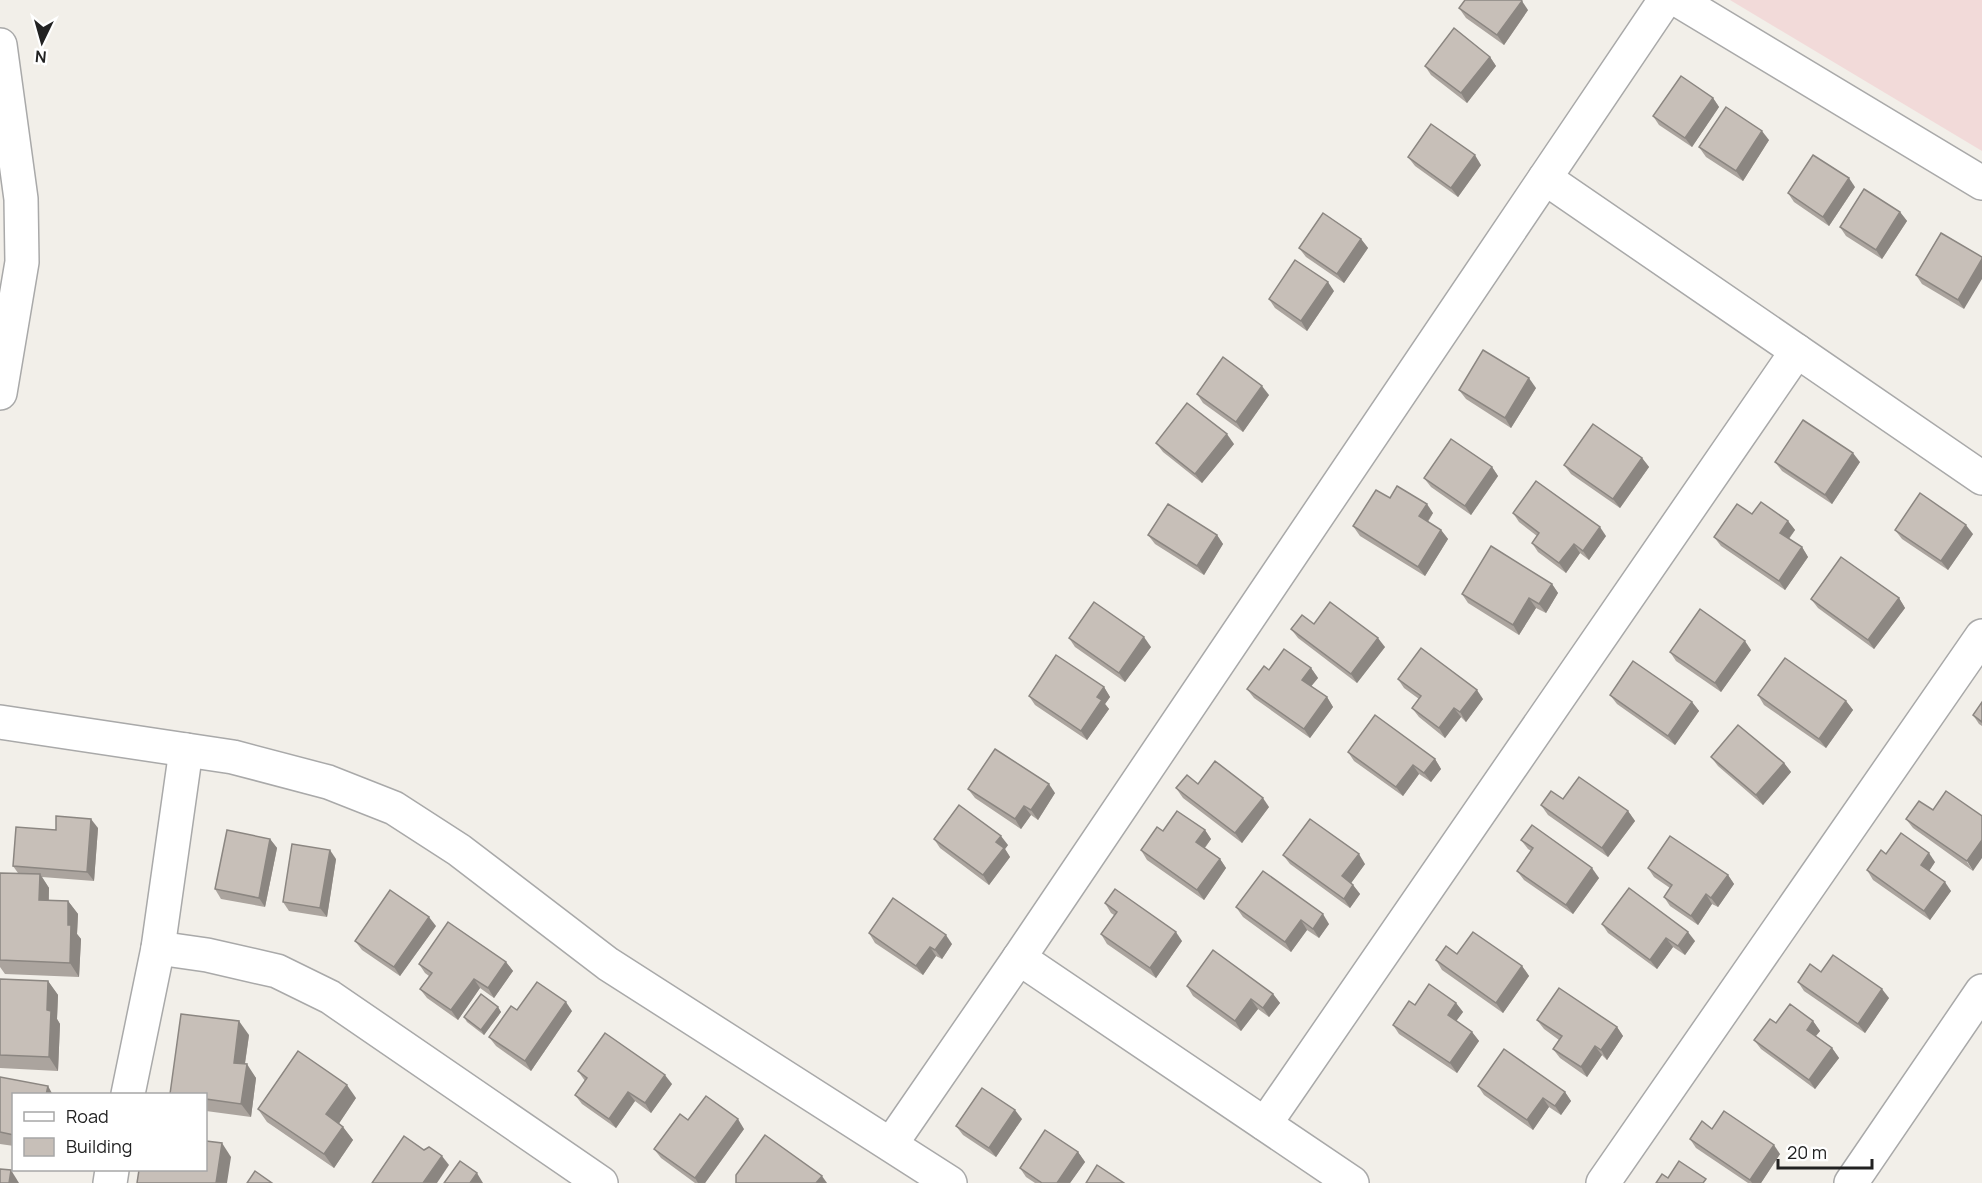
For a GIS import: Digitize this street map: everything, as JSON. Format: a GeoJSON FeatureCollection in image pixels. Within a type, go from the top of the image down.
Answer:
{"type":"FeatureCollection","features":[{"type":"Feature","properties":{"kind":"street"},"geometry":{"type":"LineString","coordinates":[[891,1143],[1019,958],[1665,0]]}},
{"type":"Feature","properties":{"kind":"street"},"geometry":{"type":"LineString","coordinates":[[1678,0],[1982,183]]}},
{"type":"Feature","properties":{"kind":"street"},"geometry":{"type":"LineString","coordinates":[[0,45],[4,100],[21,199],[22,262],[0,393]]}},
{"type":"Feature","properties":{"kind":"street"},"geometry":{"type":"LineString","coordinates":[[1545,178],[1982,478]]}},
{"type":"Feature","properties":{"kind":"street"},"geometry":{"type":"LineString","coordinates":[[1266,1124],[1797,351]]}},
{"type":"Feature","properties":{"kind":"street"},"geometry":{"type":"LineString","coordinates":[[1603,1183],[1982,636]]}},
{"type":"Feature","properties":{"kind":"street"},"geometry":{"type":"LineString","coordinates":[[0,722],[233,757],[328,782],[394,808],[459,850],[608,964],[891,1143],[950,1183]]}},
{"type":"Feature","properties":{"kind":"street"},"geometry":{"type":"LineString","coordinates":[[128,1093],[158,948],[186,750]]}},
{"type":"Feature","properties":{"kind":"street"},"geometry":{"type":"LineString","coordinates":[[158,948],[207,955],[277,971],[330,997],[601,1183]]}},
{"type":"Feature","properties":{"kind":"street"},"geometry":{"type":"LineString","coordinates":[[1019,958],[1352,1183]]}},
{"type":"Feature","properties":{"kind":"street"},"geometry":{"type":"LineString","coordinates":[[1851,1183],[1982,991]]}},
{"type":"Feature","properties":{"kind":"shaded area"},"geometry":{"type":"Polygon","coordinates":[[[1730,0],[1982,0],[1982,151],[1730,0]]]}},
{"type":"Feature","properties":{"kind":"building"},"geometry":{"type":"Polygon","coordinates":[[[1465,0],[1522,1],[1497,35],[1459,8],[1465,0]]]}},
{"type":"Feature","properties":{"kind":"building"},"geometry":{"type":"Polygon","coordinates":[[[1454,28],[1490,57],[1461,93],[1425,66],[1454,28]]]}},
{"type":"Feature","properties":{"kind":"building"},"geometry":{"type":"Polygon","coordinates":[[[1681,76],[1713,98],[1685,138],[1653,116],[1681,76]]]}},
{"type":"Feature","properties":{"kind":"building"},"geometry":{"type":"Polygon","coordinates":[[[1726,107],[1762,131],[1736,171],[1699,147],[1726,107]]]}},
{"type":"Feature","properties":{"kind":"building"},"geometry":{"type":"Polygon","coordinates":[[[1431,124],[1475,155],[1451,188],[1408,157],[1431,124]]]}},
{"type":"Feature","properties":{"kind":"building"},"geometry":{"type":"Polygon","coordinates":[[[1813,155],[1849,178],[1823,217],[1788,193],[1813,155]]]}},
{"type":"Feature","properties":{"kind":"building"},"geometry":{"type":"Polygon","coordinates":[[[1864,189],[1900,212],[1876,250],[1840,227],[1864,189]]]}},
{"type":"Feature","properties":{"kind":"building"},"geometry":{"type":"Polygon","coordinates":[[[1323,213],[1361,239],[1337,274],[1299,248],[1323,213]]]}},
{"type":"Feature","properties":{"kind":"building"},"geometry":{"type":"Polygon","coordinates":[[[1941,233],[1982,257],[1958,300],[1916,275],[1941,233]]]}},
{"type":"Feature","properties":{"kind":"building"},"geometry":{"type":"Polygon","coordinates":[[[1295,260],[1328,282],[1301,321],[1269,299],[1295,260]]]}},
{"type":"Feature","properties":{"kind":"building"},"geometry":{"type":"Polygon","coordinates":[[[1483,350],[1529,378],[1505,418],[1459,390],[1483,350]]]}},
{"type":"Feature","properties":{"kind":"building"},"geometry":{"type":"Polygon","coordinates":[[[1223,357],[1262,386],[1236,422],[1197,394],[1223,357]]]}},
{"type":"Feature","properties":{"kind":"building"},"geometry":{"type":"Polygon","coordinates":[[[1187,403],[1227,434],[1195,474],[1156,443],[1187,403]]]}},
{"type":"Feature","properties":{"kind":"building"},"geometry":{"type":"Polygon","coordinates":[[[1803,420],[1853,453],[1825,495],[1775,462],[1803,420]]]}},
{"type":"Feature","properties":{"kind":"building"},"geometry":{"type":"Polygon","coordinates":[[[1593,424],[1642,458],[1613,499],[1564,465],[1593,424]]]}},
{"type":"Feature","properties":{"kind":"building"},"geometry":{"type":"Polygon","coordinates":[[[1451,439],[1492,467],[1465,506],[1424,478],[1451,439]]]}},
{"type":"Feature","properties":{"kind":"building"},"geometry":{"type":"Polygon","coordinates":[[[1536,481],[1600,527],[1583,551],[1574,544],[1559,563],[1532,543],[1539,533],[1513,513],[1536,481]]]}},
{"type":"Feature","properties":{"kind":"building"},"geometry":{"type":"Polygon","coordinates":[[[1397,486],[1427,504],[1419,516],[1441,530],[1418,567],[1353,526],[1376,490],[1390,498],[1397,486]]]}},
{"type":"Feature","properties":{"kind":"building"},"geometry":{"type":"Polygon","coordinates":[[[1920,493],[1966,525],[1941,561],[1895,530],[1920,493]]]}},
{"type":"Feature","properties":{"kind":"building"},"geometry":{"type":"Polygon","coordinates":[[[1761,502],[1788,521],[1780,533],[1802,547],[1779,581],[1714,537],[1737,504],[1752,514],[1761,502]]]}},
{"type":"Feature","properties":{"kind":"building"},"geometry":{"type":"Polygon","coordinates":[[[1168,504],[1217,535],[1197,566],[1148,535],[1168,504]]]}},
{"type":"Feature","properties":{"kind":"building"},"geometry":{"type":"Polygon","coordinates":[[[1491,546],[1552,584],[1539,604],[1529,598],[1513,625],[1462,594],[1491,546]]]}},
{"type":"Feature","properties":{"kind":"building"},"geometry":{"type":"Polygon","coordinates":[[[1841,557],[1899,598],[1868,640],[1811,599],[1841,557]]]}},
{"type":"Feature","properties":{"kind":"building"},"geometry":{"type":"Polygon","coordinates":[[[1094,602],[1144,637],[1119,673],[1069,638],[1094,602]]]}},
{"type":"Feature","properties":{"kind":"building"},"geometry":{"type":"Polygon","coordinates":[[[1330,602],[1378,638],[1351,674],[1291,629],[1302,615],[1314,624],[1330,602]]]}},
{"type":"Feature","properties":{"kind":"building"},"geometry":{"type":"Polygon","coordinates":[[[1700,609],[1745,641],[1715,683],[1670,652],[1700,609]]]}},
{"type":"Feature","properties":{"kind":"building"},"geometry":{"type":"Polygon","coordinates":[[[1421,648],[1477,690],[1460,712],[1454,708],[1439,728],[1412,708],[1421,696],[1398,679],[1421,648]]]}},
{"type":"Feature","properties":{"kind":"building"},"geometry":{"type":"Polygon","coordinates":[[[1284,649],[1311,668],[1302,680],[1327,697],[1304,729],[1247,689],[1264,666],[1269,670],[1284,649]]]}},
{"type":"Feature","properties":{"kind":"building"},"geometry":{"type":"Polygon","coordinates":[[[1056,655],[1104,687],[1097,697],[1102,700],[1081,731],[1029,696],[1056,655]]]}},
{"type":"Feature","properties":{"kind":"building"},"geometry":{"type":"Polygon","coordinates":[[[1785,658],[1846,701],[1819,739],[1758,695],[1785,658]]]}},
{"type":"Feature","properties":{"kind":"building"},"geometry":{"type":"Polygon","coordinates":[[[1633,661],[1692,702],[1668,736],[1610,695],[1633,661]]]}},
{"type":"Feature","properties":{"kind":"building"},"geometry":{"type":"Polygon","coordinates":[[[1982,702],[1982,722],[1973,715],[1982,702]]]}},
{"type":"Feature","properties":{"kind":"building"},"geometry":{"type":"Polygon","coordinates":[[[1375,715],[1435,759],[1424,773],[1413,765],[1396,787],[1348,752],[1375,715]]]}},
{"type":"Feature","properties":{"kind":"building"},"geometry":{"type":"Polygon","coordinates":[[[1738,725],[1784,763],[1756,795],[1711,757],[1738,725]]]}},
{"type":"Feature","properties":{"kind":"building"},"geometry":{"type":"Polygon","coordinates":[[[995,749],[1049,784],[1031,810],[1024,806],[1015,819],[968,789],[995,749]]]}},
{"type":"Feature","properties":{"kind":"building"},"geometry":{"type":"Polygon","coordinates":[[[1215,761],[1263,798],[1235,833],[1176,788],[1187,775],[1198,784],[1215,761]]]}},
{"type":"Feature","properties":{"kind":"building"},"geometry":{"type":"Polygon","coordinates":[[[1579,777],[1628,811],[1602,848],[1541,805],[1551,791],[1563,799],[1579,777]]]}},
{"type":"Feature","properties":{"kind":"building"},"geometry":{"type":"Polygon","coordinates":[[[1946,791],[1982,816],[1982,840],[1967,861],[1906,819],[1919,801],[1933,810],[1946,791]]]}},
{"type":"Feature","properties":{"kind":"building"},"geometry":{"type":"Polygon","coordinates":[[[959,805],[1001,836],[996,842],[1004,848],[983,875],[934,839],[959,805]]]}},
{"type":"Feature","properties":{"kind":"building"},"geometry":{"type":"Polygon","coordinates":[[[1177,811],[1205,830],[1196,842],[1220,859],[1197,890],[1141,850],[1157,827],[1163,831],[1177,811]]]}},
{"type":"Feature","properties":{"kind":"building"},"geometry":{"type":"Polygon","coordinates":[[[56,816],[91,819],[87,872],[13,866],[16,827],[56,830],[56,816]]]}},
{"type":"Feature","properties":{"kind":"building"},"geometry":{"type":"Polygon","coordinates":[[[1310,819],[1359,854],[1342,876],[1353,885],[1344,899],[1283,855],[1310,819]]]}},
{"type":"Feature","properties":{"kind":"building"},"geometry":{"type":"Polygon","coordinates":[[[1532,825],[1592,868],[1566,905],[1517,871],[1533,848],[1521,840],[1532,825]]]}},
{"type":"Feature","properties":{"kind":"building"},"geometry":{"type":"Polygon","coordinates":[[[227,830],[270,839],[259,898],[215,889],[227,830]]]}},
{"type":"Feature","properties":{"kind":"building"},"geometry":{"type":"Polygon","coordinates":[[[1901,833],[1929,853],[1921,865],[1945,882],[1924,911],[1867,870],[1881,850],[1886,854],[1901,833]]]}},
{"type":"Feature","properties":{"kind":"building"},"geometry":{"type":"Polygon","coordinates":[[[1670,836],[1728,875],[1711,898],[1706,894],[1691,916],[1664,897],[1672,885],[1648,868],[1670,836]]]}},
{"type":"Feature","properties":{"kind":"building"},"geometry":{"type":"Polygon","coordinates":[[[292,844],[330,850],[320,908],[283,902],[292,844]]]}},
{"type":"Feature","properties":{"kind":"building"},"geometry":{"type":"Polygon","coordinates":[[[1263,871],[1323,914],[1313,929],[1301,920],[1285,942],[1236,907],[1263,871]]]}},
{"type":"Feature","properties":{"kind":"building"},"geometry":{"type":"Polygon","coordinates":[[[0,873],[40,874],[39,900],[68,901],[68,925],[71,925],[70,963],[0,960],[0,873]]]}},
{"type":"Feature","properties":{"kind":"building"},"geometry":{"type":"Polygon","coordinates":[[[1629,888],[1688,932],[1678,946],[1666,938],[1650,960],[1602,924],[1629,888]]]}},
{"type":"Feature","properties":{"kind":"building"},"geometry":{"type":"Polygon","coordinates":[[[1115,889],[1176,932],[1150,968],[1101,934],[1117,912],[1105,903],[1115,889]]]}},
{"type":"Feature","properties":{"kind":"building"},"geometry":{"type":"Polygon","coordinates":[[[390,890],[429,917],[394,967],[355,941],[390,890]]]}},
{"type":"Feature","properties":{"kind":"building"},"geometry":{"type":"Polygon","coordinates":[[[893,898],[946,935],[935,950],[930,947],[916,966],[869,933],[893,898]]]}},
{"type":"Feature","properties":{"kind":"building"},"geometry":{"type":"Polygon","coordinates":[[[448,922],[506,962],[488,988],[474,979],[451,1010],[420,989],[432,973],[419,964],[448,922]]]}},
{"type":"Feature","properties":{"kind":"building"},"geometry":{"type":"Polygon","coordinates":[[[1473,932],[1522,966],[1496,1003],[1436,960],[1446,946],[1457,954],[1473,932]]]}},
{"type":"Feature","properties":{"kind":"building"},"geometry":{"type":"Polygon","coordinates":[[[1213,950],[1273,994],[1263,1008],[1251,999],[1235,1021],[1187,986],[1213,950]]]}},
{"type":"Feature","properties":{"kind":"building"},"geometry":{"type":"Polygon","coordinates":[[[1833,955],[1882,989],[1858,1024],[1798,982],[1810,964],[1821,972],[1833,955]]]}},
{"type":"Feature","properties":{"kind":"building"},"geometry":{"type":"Polygon","coordinates":[[[0,979],[48,981],[47,1010],[51,1011],[49,1057],[0,1055],[0,979]]]}},
{"type":"Feature","properties":{"kind":"building"},"geometry":{"type":"Polygon","coordinates":[[[537,982],[566,1002],[525,1061],[489,1037],[511,1006],[517,1010],[537,982]]]}},
{"type":"Feature","properties":{"kind":"building"},"geometry":{"type":"Polygon","coordinates":[[[1429,984],[1456,1003],[1448,1015],[1472,1032],[1450,1063],[1393,1025],[1409,1001],[1415,1005],[1429,984]]]}},
{"type":"Feature","properties":{"kind":"building"},"geometry":{"type":"Polygon","coordinates":[[[1559,988],[1617,1027],[1601,1050],[1595,1046],[1581,1067],[1553,1049],[1562,1036],[1537,1020],[1559,988]]]}},
{"type":"Feature","properties":{"kind":"building"},"geometry":{"type":"Polygon","coordinates":[[[481,994],[498,1007],[481,1030],[464,1017],[481,994]]]}},
{"type":"Feature","properties":{"kind":"building"},"geometry":{"type":"Polygon","coordinates":[[[1790,1004],[1813,1021],[1807,1030],[1832,1048],[1809,1080],[1754,1040],[1770,1019],[1776,1023],[1790,1004]]]}},
{"type":"Feature","properties":{"kind":"building"},"geometry":{"type":"Polygon","coordinates":[[[181,1014],[239,1021],[234,1063],[247,1064],[241,1104],[207,1099],[207,1093],[170,1093],[181,1014]]]}},
{"type":"Feature","properties":{"kind":"building"},"geometry":{"type":"Polygon","coordinates":[[[605,1033],[665,1075],[645,1103],[628,1092],[609,1119],[575,1095],[587,1078],[578,1071],[605,1033]]]}},
{"type":"Feature","properties":{"kind":"building"},"geometry":{"type":"Polygon","coordinates":[[[1504,1049],[1565,1092],[1555,1106],[1543,1098],[1527,1120],[1478,1086],[1504,1049]]]}},
{"type":"Feature","properties":{"kind":"building"},"geometry":{"type":"Polygon","coordinates":[[[298,1051],[347,1085],[326,1114],[343,1127],[324,1154],[258,1109],[298,1051]]]}},
{"type":"Feature","properties":{"kind":"building"},"geometry":{"type":"Polygon","coordinates":[[[0,1077],[48,1086],[46,1093],[12,1093],[12,1135],[0,1132],[0,1077]]]}},
{"type":"Feature","properties":{"kind":"building"},"geometry":{"type":"Polygon","coordinates":[[[982,1088],[1015,1110],[989,1148],[956,1126],[982,1088]]]}},
{"type":"Feature","properties":{"kind":"building"},"geometry":{"type":"Polygon","coordinates":[[[706,1096],[738,1119],[695,1178],[654,1149],[680,1114],[688,1120],[706,1096]]]}},
{"type":"Feature","properties":{"kind":"building"},"geometry":{"type":"Polygon","coordinates":[[[1724,1111],[1774,1145],[1750,1180],[1690,1139],[1702,1121],[1712,1129],[1724,1111]]]}},
{"type":"Feature","properties":{"kind":"building"},"geometry":{"type":"Polygon","coordinates":[[[1045,1130],[1078,1152],[1057,1183],[1042,1183],[1020,1168],[1045,1130]]]}},
{"type":"Feature","properties":{"kind":"building"},"geometry":{"type":"Polygon","coordinates":[[[765,1135],[822,1176],[816,1183],[736,1183],[736,1175],[765,1135]]]}},
{"type":"Feature","properties":{"kind":"building"},"geometry":{"type":"Polygon","coordinates":[[[404,1136],[424,1150],[429,1147],[442,1156],[423,1183],[372,1183],[404,1136]]]}},
{"type":"Feature","properties":{"kind":"building"},"geometry":{"type":"Polygon","coordinates":[[[207,1141],[222,1143],[216,1183],[137,1183],[139,1171],[207,1171],[207,1141]]]}},
{"type":"Feature","properties":{"kind":"building"},"geometry":{"type":"Polygon","coordinates":[[[460,1161],[477,1173],[470,1183],[444,1183],[460,1161]]]}},
{"type":"Feature","properties":{"kind":"building"},"geometry":{"type":"Polygon","coordinates":[[[1679,1161],[1706,1179],[1703,1183],[1656,1183],[1662,1174],[1668,1178],[1679,1161]]]}},
{"type":"Feature","properties":{"kind":"building"},"geometry":{"type":"Polygon","coordinates":[[[1097,1165],[1124,1183],[1086,1183],[1097,1165]]]}},
{"type":"Feature","properties":{"kind":"building"},"geometry":{"type":"Polygon","coordinates":[[[0,1169],[11,1170],[9,1183],[0,1183],[0,1169]]]}},
{"type":"Feature","properties":{"kind":"building"},"geometry":{"type":"Polygon","coordinates":[[[255,1171],[272,1183],[247,1183],[255,1171]]]}}]}
